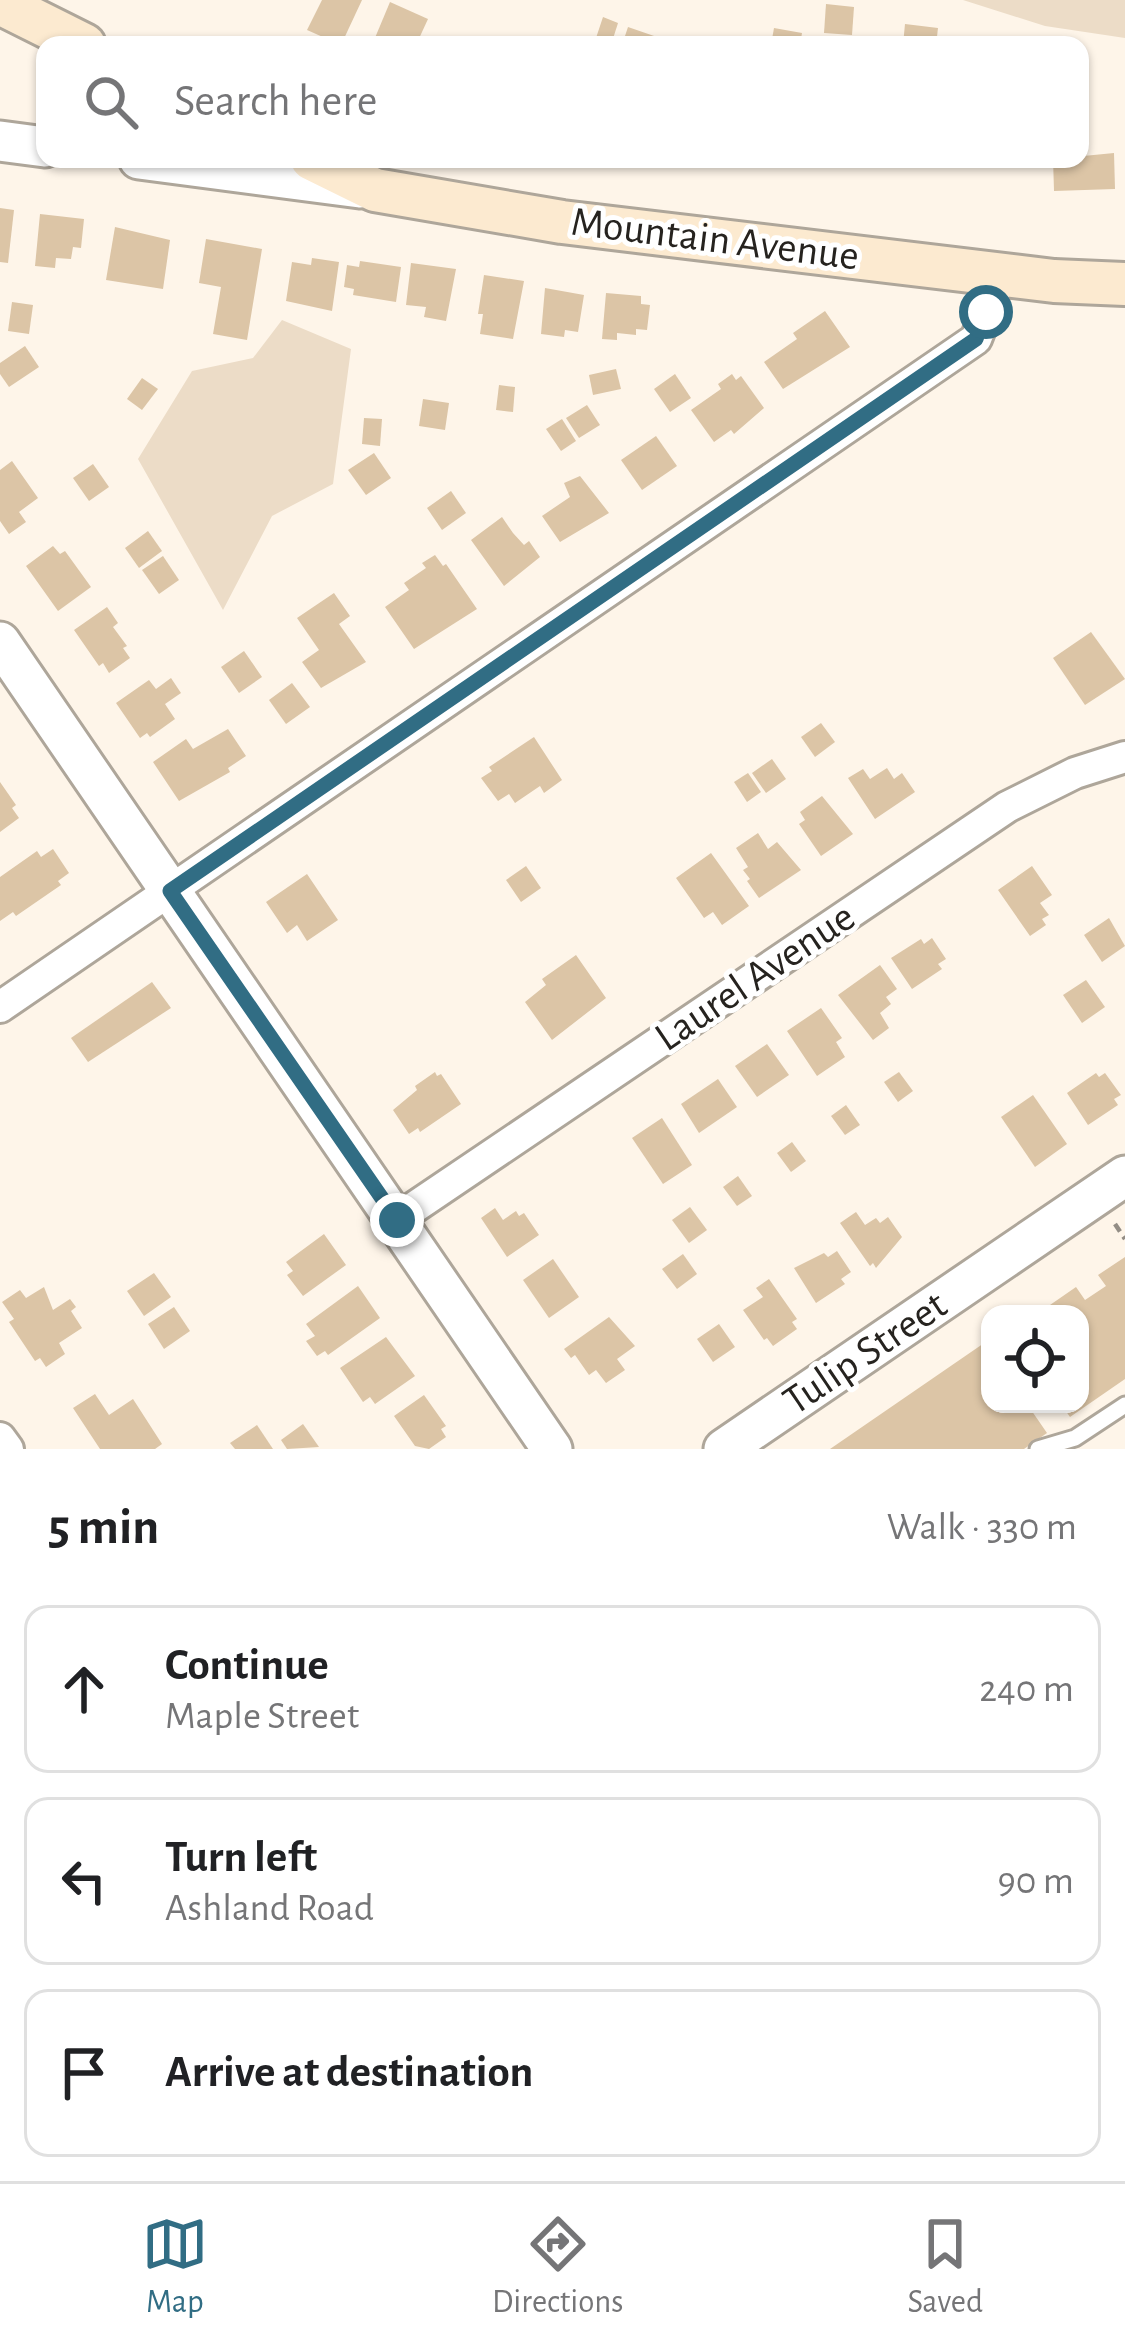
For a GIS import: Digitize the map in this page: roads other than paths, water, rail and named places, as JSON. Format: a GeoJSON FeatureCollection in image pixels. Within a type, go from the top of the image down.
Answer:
{"type":"FeatureCollection","features":[{"type":"Feature","properties":{"kind":"main road"},"geometry":{"type":"LineString","coordinates":[[0,3],[65,36]]}},
{"type":"Feature","properties":{"kind":"main road","name":"Mountain Avenue"},"geometry":{"type":"LineString","coordinates":[[331,168],[376,190],[562,222],[1121,292]]}},
{"type":"Feature","properties":{"kind":"street"},"geometry":{"type":"LineString","coordinates":[[0,141],[36,146]]}},
{"type":"Feature","properties":{"kind":"street"},"geometry":{"type":"LineString","coordinates":[[208,168],[376,190]]}},
{"type":"Feature","properties":{"kind":"street"},"geometry":{"type":"LineString","coordinates":[[0,1007],[976,339],[1001,275]]}},
{"type":"Feature","properties":{"kind":"street"},"geometry":{"type":"LineString","coordinates":[[0,642],[552,1449]]}},
{"type":"Feature","properties":{"kind":"street","name":"Laurel Avenue"},"geometry":{"type":"LineString","coordinates":[[397,1220],[1007,807],[1075,773],[1125,757]]}},
{"type":"Feature","properties":{"kind":"street","name":"Tulip Street"},"geometry":{"type":"LineString","coordinates":[[724,1449],[1125,1176]]}},
{"type":"Feature","properties":{"kind":"street"},"geometry":{"type":"LineString","coordinates":[[0,1438],[8,1449]]}},
{"type":"Feature","properties":{"kind":"lane"},"geometry":{"type":"LineString","coordinates":[[1038,1449],[1075,1438],[1125,1405]]}}]}
